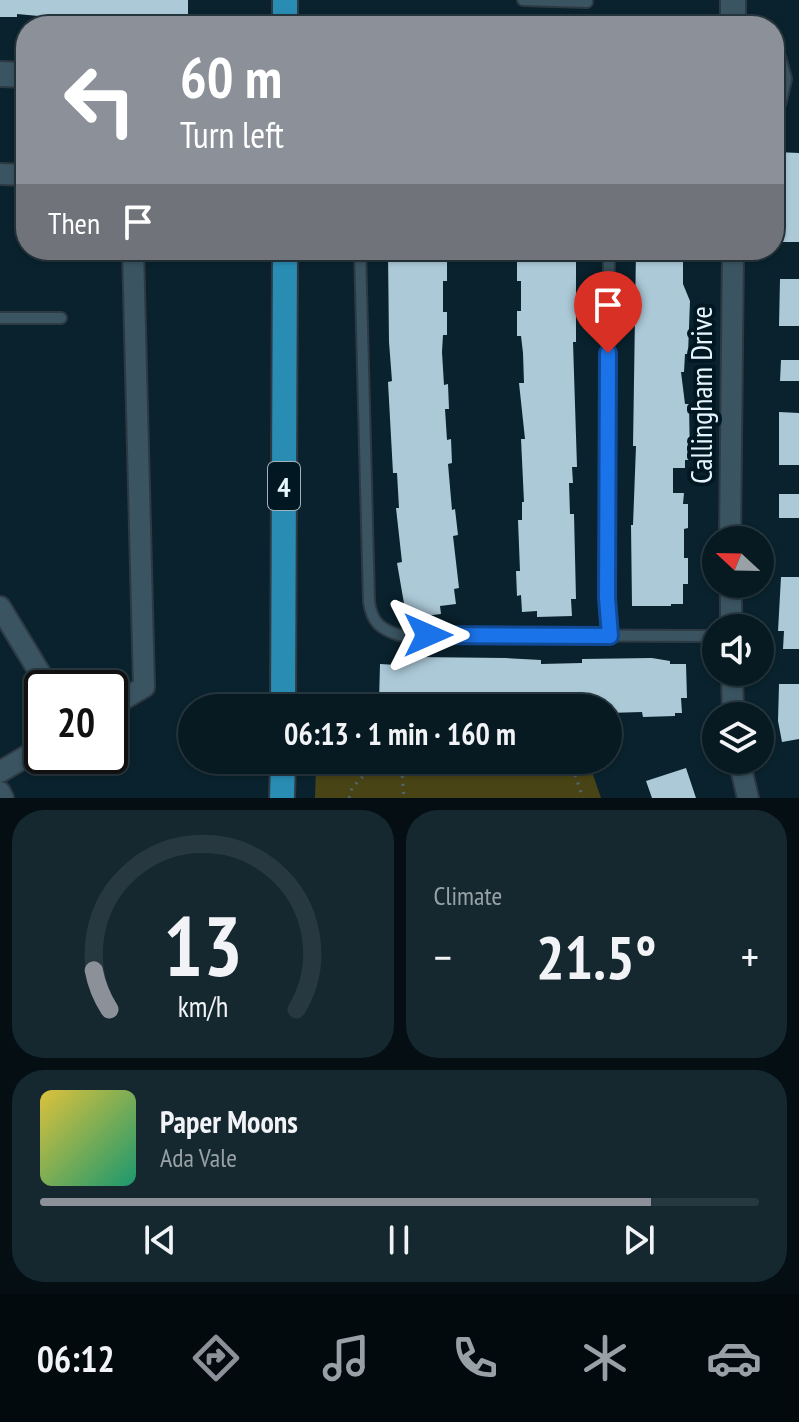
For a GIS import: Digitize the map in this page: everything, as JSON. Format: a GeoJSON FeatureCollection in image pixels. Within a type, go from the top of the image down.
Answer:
{"type":"FeatureCollection","features":[{"type":"Feature","properties":{"kind":"main road","name":"4"},"geometry":{"type":"LineString","coordinates":[[283,694],[285,260]]}},
{"type":"Feature","properties":{"kind":"main road"},"geometry":{"type":"LineString","coordinates":[[285,774],[287,795]]}},
{"type":"Feature","properties":{"kind":"street"},"geometry":{"type":"LineString","coordinates":[[128,696],[144,687],[133,260]]}},
{"type":"Feature","properties":{"kind":"street","name":"Callingham Drive"},"geometry":{"type":"LineString","coordinates":[[730,526],[733,260]]}},
{"type":"Feature","properties":{"kind":"street"},"geometry":{"type":"LineString","coordinates":[[0,607],[38,670]]}},
{"type":"Feature","properties":{"kind":"street"},"geometry":{"type":"LineString","coordinates":[[0,772],[24,758]]}},
{"type":"Feature","properties":{"kind":"street"},"geometry":{"type":"LineString","coordinates":[[742,774],[748,798]]}},
{"type":"Feature","properties":{"kind":"street"},"geometry":{"type":"LineString","coordinates":[[0,792],[3,798]]}},
{"type":"Feature","properties":{"kind":"lane"},"geometry":{"type":"LineString","coordinates":[[523,0],[587,2]]}},
{"type":"Feature","properties":{"kind":"lane"},"geometry":{"type":"LineString","coordinates":[[360,260],[365,499],[371,615],[381,629],[399,635],[702,636]]}},
{"type":"Feature","properties":{"kind":"lane"},"geometry":{"type":"LineString","coordinates":[[609,260],[607,598],[610,636]]}},
{"type":"Feature","properties":{"kind":"lane"},"geometry":{"type":"LineString","coordinates":[[0,318],[61,318]]}},
{"type":"Feature","properties":{"kind":"path"},"geometry":{"type":"LineString","coordinates":[[349,798],[352,788],[365,774]]}},
{"type":"Feature","properties":{"kind":"path"},"geometry":{"type":"LineString","coordinates":[[402,774],[404,798]]}},
{"type":"Feature","properties":{"kind":"path"},"geometry":{"type":"LineString","coordinates":[[575,774],[583,798]]}},
{"type":"Feature","properties":{"kind":"shaded area"},"geometry":{"type":"Polygon","coordinates":[[[316,774],[593,774],[601,798],[315,798],[316,774]]]}},
{"type":"Feature","properties":{"kind":"building"},"geometry":{"type":"Polygon","coordinates":[[[0,0],[188,0],[188,16],[17,14],[16,17],[0,17],[0,0]]]}},
{"type":"Feature","properties":{"kind":"building"},"geometry":{"type":"Polygon","coordinates":[[[784,152],[799,153],[799,242],[784,242],[784,152]]]}},
{"type":"Feature","properties":{"kind":"building"},"geometry":{"type":"Polygon","coordinates":[[[388,260],[447,260],[443,312],[447,312],[447,335],[443,335],[442,352],[444,385],[448,384],[449,409],[445,409],[447,440],[451,439],[452,463],[448,464],[452,510],[455,509],[458,535],[453,536],[459,588],[454,589],[456,604],[440,606],[441,614],[406,615],[397,563],[402,562],[396,508],[399,508],[397,473],[393,473],[388,260]]]}},
{"type":"Feature","properties":{"kind":"building"},"geometry":{"type":"Polygon","coordinates":[[[517,260],[576,260],[576,342],[573,342],[577,467],[572,467],[573,483],[569,483],[570,514],[574,514],[576,599],[571,599],[572,616],[537,617],[537,611],[522,612],[521,595],[517,596],[516,571],[520,571],[518,520],[522,520],[524,502],[521,439],[525,439],[519,383],[524,383],[523,353],[521,336],[517,336],[521,281],[517,281],[517,260]]]}},
{"type":"Feature","properties":{"kind":"building"},"geometry":{"type":"Polygon","coordinates":[[[636,260],[683,260],[683,284],[690,301],[688,354],[685,354],[684,372],[681,372],[685,404],[689,404],[690,460],[685,460],[685,468],[673,468],[673,493],[684,493],[683,504],[688,504],[684,558],[688,558],[688,584],[683,584],[683,604],[632,606],[631,525],[636,446],[633,446],[636,260]]]}},
{"type":"Feature","properties":{"kind":"building"},"geometry":{"type":"Polygon","coordinates":[[[780,279],[799,279],[799,326],[779,326],[780,279]]]}},
{"type":"Feature","properties":{"kind":"building"},"geometry":{"type":"Polygon","coordinates":[[[781,360],[799,360],[799,381],[780,381],[781,360]]]}},
{"type":"Feature","properties":{"kind":"building"},"geometry":{"type":"Polygon","coordinates":[[[779,412],[799,413],[799,465],[779,465],[779,412]]]}},
{"type":"Feature","properties":{"kind":"building"},"geometry":{"type":"Polygon","coordinates":[[[779,494],[799,494],[799,518],[779,518],[779,494]]]}},
{"type":"Feature","properties":{"kind":"building"},"geometry":{"type":"Polygon","coordinates":[[[781,577],[799,577],[799,649],[783,649],[784,631],[778,631],[781,577]]]}},
{"type":"Feature","properties":{"kind":"building"},"geometry":{"type":"Polygon","coordinates":[[[416,657],[505,658],[541,660],[541,664],[582,663],[582,659],[652,658],[670,661],[670,664],[686,664],[687,698],[681,698],[682,713],[643,717],[642,712],[622,713],[622,694],[379,694],[380,664],[397,665],[397,661],[416,660],[416,657]]]}},
{"type":"Feature","properties":{"kind":"building"},"geometry":{"type":"Polygon","coordinates":[[[779,684],[799,684],[799,739],[782,742],[778,721],[779,684]]]}},
{"type":"Feature","properties":{"kind":"building"},"geometry":{"type":"Polygon","coordinates":[[[686,768],[696,798],[652,798],[646,781],[686,768]]]}},
{"type":"Feature","properties":{"kind":"route"},"geometry":{"type":"LineString","coordinates":[[428,635],[610,636],[607,598],[608,353]]}}]}
